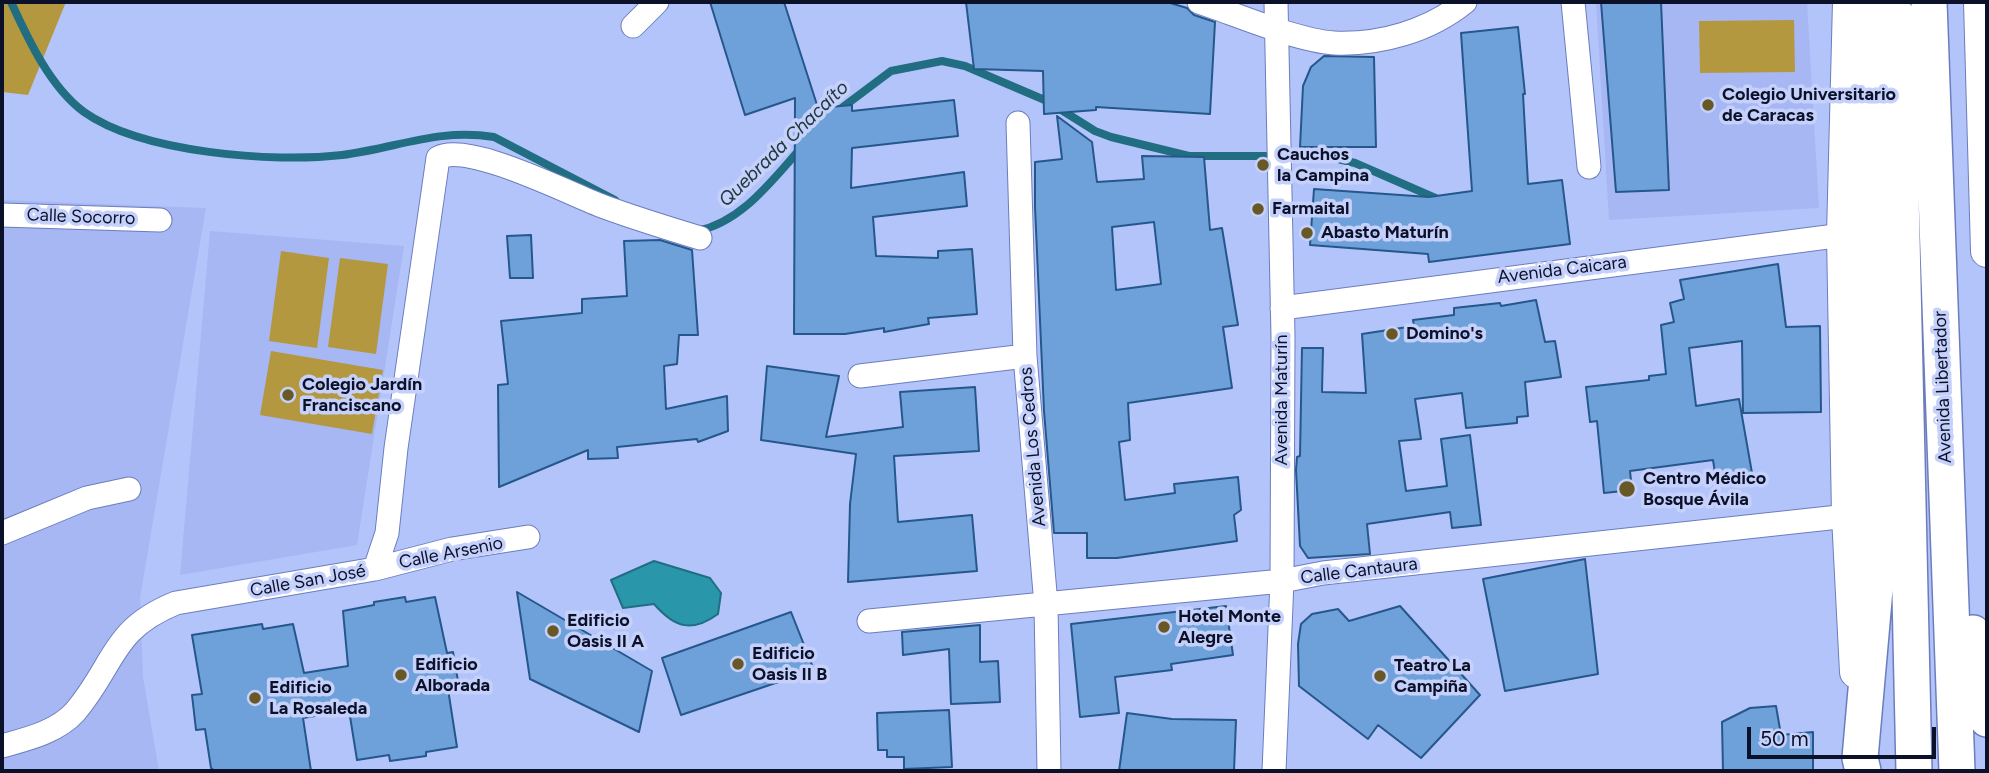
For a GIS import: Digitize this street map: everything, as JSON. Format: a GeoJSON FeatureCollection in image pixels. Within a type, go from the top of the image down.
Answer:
{"type":"FeatureCollection","features":[{"type":"Feature","properties":{"kind":"main road"},"geometry":{"type":"LineString","coordinates":[[1849,2],[1843,235],[1849,516],[1861,767]]}},
{"type":"Feature","properties":{"kind":"main road"},"geometry":{"type":"LineString","coordinates":[[1861,767],[1878,555],[1873,69],[1879,2]]}},
{"type":"Feature","properties":{"kind":"main road","name":"Avenida Libertador"},"geometry":{"type":"LineString","coordinates":[[1897,2],[1914,771]]}},
{"type":"Feature","properties":{"kind":"main road","name":"Avenida Libertador"},"geometry":{"type":"LineString","coordinates":[[1929,2],[1957,771]]}},
{"type":"Feature","properties":{"kind":"main road"},"geometry":{"type":"LineString","coordinates":[[1940,2],[1959,288],[1973,638],[1987,719]]}},
{"type":"Feature","properties":{"kind":"main road"},"geometry":{"type":"LineString","coordinates":[[1980,2],[1987,251]]}},
{"type":"Feature","properties":{"kind":"street"},"geometry":{"type":"LineString","coordinates":[[634,26],[657,2]]}},
{"type":"Feature","properties":{"kind":"street"},"geometry":{"type":"LineString","coordinates":[[1199,2],[1278,29],[1332,43],[1392,38],[1432,24],[1465,2]]}},
{"type":"Feature","properties":{"kind":"street","name":"Avenida Maturín"},"geometry":{"type":"LineString","coordinates":[[1274,771],[1282,581],[1282,308],[1276,2]]}},
{"type":"Feature","properties":{"kind":"street"},"geometry":{"type":"LineString","coordinates":[[1573,2],[1590,167]]}},
{"type":"Feature","properties":{"kind":"street","name":"Avenida Los Cedros"},"geometry":{"type":"LineString","coordinates":[[1018,123],[1025,356],[1046,605],[1049,771]]}},
{"type":"Feature","properties":{"kind":"street","name":"Calle San José"},"geometry":{"type":"LineString","coordinates":[[2,746],[40,736],[74,713],[130,630],[149,614],[176,603],[375,569],[387,533],[396,448],[437,162],[447,153],[505,166],[600,205],[700,238]]}},
{"type":"Feature","properties":{"kind":"street","name":"Calle Socorro"},"geometry":{"type":"LineString","coordinates":[[2,215],[160,220]]}},
{"type":"Feature","properties":{"kind":"street","name":"Avenida Caicara"},"geometry":{"type":"LineString","coordinates":[[1282,308],[1843,235]]}},
{"type":"Feature","properties":{"kind":"street"},"geometry":{"type":"LineString","coordinates":[[860,376],[1025,356]]}},
{"type":"Feature","properties":{"kind":"street"},"geometry":{"type":"LineString","coordinates":[[2,533],[88,498],[129,489]]}},
{"type":"Feature","properties":{"kind":"street","name":"Calle Cantaura"},"geometry":{"type":"LineString","coordinates":[[869,621],[1282,581],[1323,573],[1849,516]]}},
{"type":"Feature","properties":{"kind":"street","name":"Calle Arsenio"},"geometry":{"type":"LineString","coordinates":[[375,569],[452,550],[528,537]]}},
{"type":"Feature","properties":{"kind":"shaded area"},"geometry":{"type":"Polygon","coordinates":[[[2,2],[66,2],[28,95],[2,92],[2,2]]]}},
{"type":"Feature","properties":{"kind":"shaded area","name":"Colegio Universitario de Caracas"},"geometry":{"type":"Polygon","coordinates":[[[1596,2],[1807,2],[1819,208],[1609,220],[1596,2]]]}},
{"type":"Feature","properties":{"kind":"shaded area"},"geometry":{"type":"Polygon","coordinates":[[[1794,20],[1795,72],[1700,73],[1699,21],[1794,20]]]}},
{"type":"Feature","properties":{"kind":"shaded area"},"geometry":{"type":"Polygon","coordinates":[[[2,200],[206,208],[140,598],[143,677],[159,771],[2,771],[2,200]]]}},
{"type":"Feature","properties":{"kind":"shaded area","name":"Colegio Jardín Franciscano"},"geometry":{"type":"Polygon","coordinates":[[[210,231],[404,246],[357,545],[180,575],[210,231]]]}},
{"type":"Feature","properties":{"kind":"shaded area"},"geometry":{"type":"Polygon","coordinates":[[[281,251],[329,258],[317,348],[269,341],[281,251]]]}},
{"type":"Feature","properties":{"kind":"shaded area"},"geometry":{"type":"Polygon","coordinates":[[[340,258],[388,264],[376,354],[328,347],[340,258]]]}},
{"type":"Feature","properties":{"kind":"shaded area"},"geometry":{"type":"Polygon","coordinates":[[[271,351],[383,370],[372,434],[260,415],[271,351]]]}},
{"type":"Feature","properties":{"kind":"shaded area"},"geometry":{"type":"Polygon","coordinates":[[[654,561],[710,578],[721,593],[718,614],[692,626],[677,623],[654,604],[623,608],[611,580],[654,561]]]}},
{"type":"Feature","properties":{"kind":"building"},"geometry":{"type":"Polygon","coordinates":[[[710,2],[784,2],[818,108],[852,105],[852,111],[954,100],[958,136],[852,148],[851,188],[964,172],[967,206],[873,217],[876,256],[938,258],[938,251],[972,249],[977,314],[928,318],[929,324],[884,332],[884,328],[845,334],[794,334],[795,98],[745,115],[710,2]]]}},
{"type":"Feature","properties":{"kind":"building"},"geometry":{"type":"Polygon","coordinates":[[[966,2],[1167,2],[1187,8],[1194,15],[1215,22],[1210,114],[1096,107],[1096,110],[1044,114],[1043,71],[974,69],[966,2]]]}},
{"type":"Feature","properties":{"kind":"building"},"geometry":{"type":"Polygon","coordinates":[[[1601,2],[1661,2],[1669,190],[1616,192],[1601,2]]]}},
{"type":"Feature","properties":{"kind":"building"},"geometry":{"type":"Polygon","coordinates":[[[1518,27],[1525,94],[1528,184],[1562,180],[1570,244],[1429,262],[1428,254],[1310,245],[1314,189],[1429,197],[1472,191],[1461,33],[1518,27]]]}},
{"type":"Feature","properties":{"kind":"building"},"geometry":{"type":"Polygon","coordinates":[[[1324,56],[1374,57],[1376,147],[1300,147],[1303,86],[1311,67],[1324,56]]]}},
{"type":"Feature","properties":{"kind":"building"},"geometry":{"type":"Polygon","coordinates":[[[1057,116],[1092,142],[1097,182],[1144,179],[1142,156],[1204,157],[1210,230],[1222,228],[1238,325],[1223,327],[1232,388],[1128,403],[1130,440],[1119,442],[1125,500],[1175,493],[1174,484],[1238,477],[1241,510],[1234,515],[1237,541],[1117,558],[1087,558],[1087,533],[1054,533],[1044,411],[1035,162],[1062,159],[1057,116]],[[1154,222],[1112,227],[1116,290],[1161,284],[1154,222]]]}},
{"type":"Feature","properties":{"kind":"building"},"geometry":{"type":"Polygon","coordinates":[[[531,235],[533,278],[510,278],[507,236],[531,235]]]}},
{"type":"Feature","properties":{"kind":"building"},"geometry":{"type":"Polygon","coordinates":[[[660,240],[692,250],[698,335],[679,335],[677,364],[664,366],[666,409],[727,396],[728,431],[698,442],[697,439],[617,447],[618,458],[588,459],[588,450],[499,487],[498,385],[508,384],[501,321],[582,313],[582,299],[627,296],[624,241],[660,240]]]}},
{"type":"Feature","properties":{"kind":"building"},"geometry":{"type":"Polygon","coordinates":[[[1778,264],[1786,327],[1820,326],[1821,412],[1743,413],[1742,341],[1689,348],[1696,406],[1739,399],[1752,473],[1716,479],[1713,460],[1630,471],[1632,490],[1604,493],[1597,421],[1590,422],[1586,387],[1649,380],[1649,376],[1666,374],[1661,325],[1674,322],[1670,303],[1684,299],[1680,280],[1778,264]]]}},
{"type":"Feature","properties":{"kind":"building"},"geometry":{"type":"Polygon","coordinates":[[[1536,300],[1545,342],[1555,341],[1561,377],[1525,382],[1528,416],[1517,417],[1517,423],[1466,428],[1462,393],[1415,399],[1421,439],[1399,441],[1406,491],[1447,486],[1441,439],[1470,435],[1481,525],[1452,528],[1450,512],[1367,524],[1370,554],[1308,558],[1300,546],[1296,470],[1297,457],[1300,456],[1302,348],[1323,348],[1322,392],[1366,393],[1362,334],[1414,326],[1413,320],[1454,315],[1454,308],[1500,303],[1501,306],[1536,300]]]}},
{"type":"Feature","properties":{"kind":"building"},"geometry":{"type":"Polygon","coordinates":[[[767,366],[839,376],[826,437],[903,427],[900,392],[975,387],[979,451],[894,456],[898,522],[972,515],[977,571],[848,582],[850,504],[856,454],[761,440],[767,366]]]}},
{"type":"Feature","properties":{"kind":"building"},"geometry":{"type":"Polygon","coordinates":[[[1585,559],[1598,674],[1505,691],[1483,579],[1585,559]]]}},
{"type":"Feature","properties":{"kind":"building","name":"Edificio Oasis II A"},"geometry":{"type":"Polygon","coordinates":[[[517,592],[652,671],[639,732],[530,679],[517,592]]]}},
{"type":"Feature","properties":{"kind":"building"},"geometry":{"type":"Polygon","coordinates":[[[405,597],[406,602],[435,597],[447,653],[453,652],[458,681],[457,688],[448,689],[457,747],[426,752],[426,756],[390,761],[389,755],[357,760],[349,710],[303,718],[311,771],[215,771],[211,768],[205,729],[196,730],[192,695],[202,694],[192,635],[262,624],[263,629],[293,624],[304,673],[348,666],[343,611],[405,597]]]}},
{"type":"Feature","properties":{"kind":"building"},"geometry":{"type":"Polygon","coordinates":[[[1226,606],[1233,655],[1171,664],[1172,670],[1115,677],[1119,713],[1080,717],[1071,624],[1226,606]]]}},
{"type":"Feature","properties":{"kind":"building","name":"Teatro La Campiña"},"geometry":{"type":"Polygon","coordinates":[[[1400,606],[1480,695],[1421,758],[1378,725],[1368,739],[1299,686],[1298,644],[1301,624],[1312,614],[1338,609],[1349,621],[1400,606]]]}},
{"type":"Feature","properties":{"kind":"building","name":"Edificio Oasis II B"},"geometry":{"type":"Polygon","coordinates":[[[791,612],[814,670],[681,715],[662,658],[791,612]]]}},
{"type":"Feature","properties":{"kind":"building"},"geometry":{"type":"Polygon","coordinates":[[[980,625],[980,662],[998,661],[1000,702],[951,704],[949,649],[903,655],[902,632],[980,625]]]}},
{"type":"Feature","properties":{"kind":"building"},"geometry":{"type":"Polygon","coordinates":[[[1776,706],[1781,735],[1813,732],[1813,771],[1723,771],[1722,722],[1750,708],[1776,706]]]}},
{"type":"Feature","properties":{"kind":"building"},"geometry":{"type":"Polygon","coordinates":[[[949,710],[952,767],[904,769],[904,757],[887,757],[887,750],[878,750],[877,713],[949,710]]]}},
{"type":"Feature","properties":{"kind":"building"},"geometry":{"type":"Polygon","coordinates":[[[1127,713],[1172,719],[1236,720],[1234,771],[1119,771],[1127,713]]]}},
{"type":"Feature","properties":{"kind":"waterway","name":"Quebrada Chacaíto"},"geometry":{"type":"LineString","coordinates":[[11,2],[50,76],[72,102],[109,126],[139,137],[209,152],[281,157],[342,155],[454,135],[494,137],[615,200]]}},
{"type":"Feature","properties":{"kind":"waterway","name":"Quebrada Chacaíto"},"geometry":{"type":"LineString","coordinates":[[835,113],[891,71],[942,61],[965,66],[1047,101],[1095,131],[1111,137],[1189,156],[1325,156],[1355,163],[1440,200]]}},
{"type":"Feature","properties":{"kind":"waterway","name":"Quebrada Chacaíto"},"geometry":{"type":"LineString","coordinates":[[697,231],[728,219],[742,209],[802,147]]}},
{"type":"Feature","properties":{"kind":"place","name":"Colegio Universitario de Caracas"},"geometry":{"type":"Point","coordinates":[1708,105]}},
{"type":"Feature","properties":{"kind":"place","name":"Cauchos la Campina"},"geometry":{"type":"Point","coordinates":[1263,165]}},
{"type":"Feature","properties":{"kind":"place","name":"Farmaital"},"geometry":{"type":"Point","coordinates":[1258,209]}},
{"type":"Feature","properties":{"kind":"place","name":"Abasto Maturín"},"geometry":{"type":"Point","coordinates":[1307,233]}},
{"type":"Feature","properties":{"kind":"place","name":"Domino's"},"geometry":{"type":"Point","coordinates":[1392,334]}},
{"type":"Feature","properties":{"kind":"place","name":"Colegio Jardín Franciscano"},"geometry":{"type":"Point","coordinates":[288,395]}},
{"type":"Feature","properties":{"kind":"place","name":"Centro Médico Bosque Ávila"},"geometry":{"type":"Point","coordinates":[1627,489]}},
{"type":"Feature","properties":{"kind":"place","name":"Hotel Monte Alegre"},"geometry":{"type":"Point","coordinates":[1164,627]}},
{"type":"Feature","properties":{"kind":"place","name":"Edificio Oasis II A"},"geometry":{"type":"Point","coordinates":[553,631]}},
{"type":"Feature","properties":{"kind":"place","name":"Edificio Oasis II B"},"geometry":{"type":"Point","coordinates":[738,664]}},
{"type":"Feature","properties":{"kind":"place","name":"Edificio Alborada"},"geometry":{"type":"Point","coordinates":[401,675]}},
{"type":"Feature","properties":{"kind":"place","name":"Teatro La Campiña"},"geometry":{"type":"Point","coordinates":[1380,676]}},
{"type":"Feature","properties":{"kind":"place","name":"Edificio La Rosaleda"},"geometry":{"type":"Point","coordinates":[255,698]}}]}
